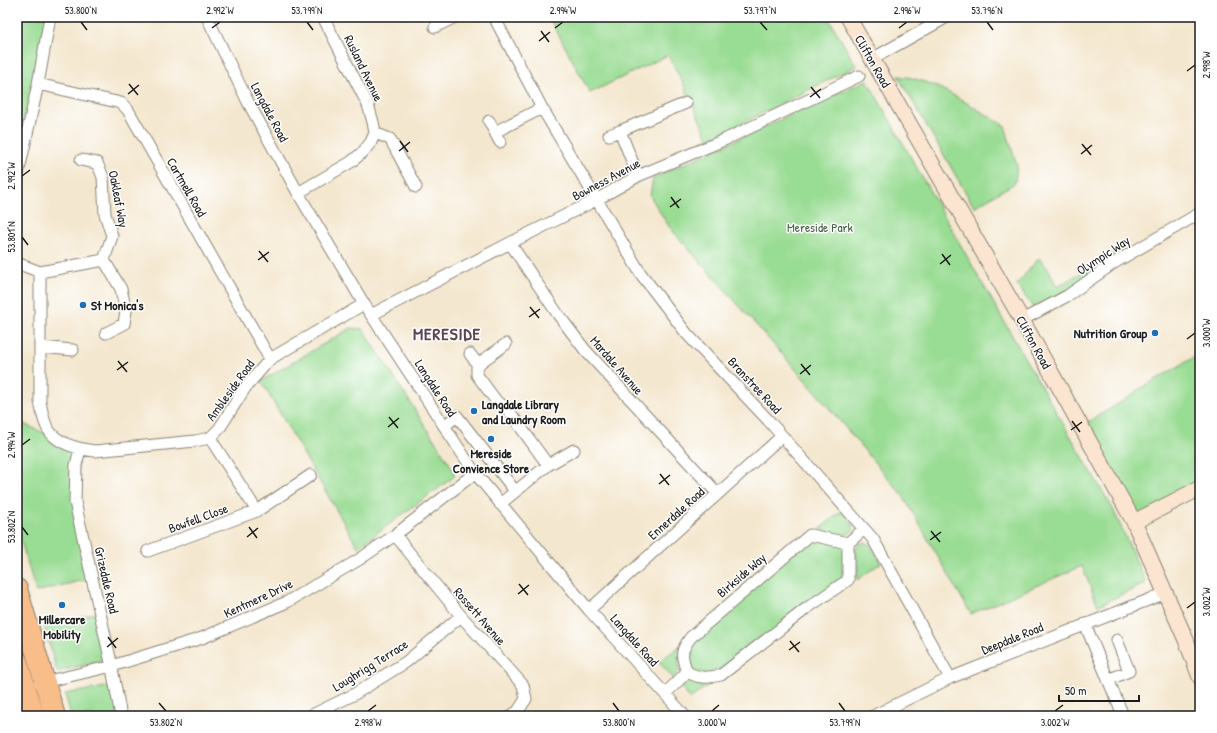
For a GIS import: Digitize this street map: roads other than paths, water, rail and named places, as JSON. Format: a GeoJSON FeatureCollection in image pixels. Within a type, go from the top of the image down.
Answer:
{"type":"FeatureCollection","features":[{"type":"Feature","properties":{"kind":"highway"},"geometry":{"type":"LineString","coordinates":[[17,589],[55,716]]}},
{"type":"Feature","properties":{"kind":"highway"},"geometry":{"type":"LineString","coordinates":[[17,661],[34,716]]}},
{"type":"Feature","properties":{"kind":"street"},"geometry":{"type":"LineString","coordinates":[[17,179],[38,84],[50,17]]}},
{"type":"Feature","properties":{"kind":"street","name":"Langdale Road"},"geometry":{"type":"LineString","coordinates":[[207,17],[248,102],[298,193],[364,304],[475,473],[589,610],[665,694],[677,714]]}},
{"type":"Feature","properties":{"kind":"street","name":"Rusland Avenue"},"geometry":{"type":"LineString","coordinates":[[323,17],[368,105],[373,122],[374,133]]}},
{"type":"Feature","properties":{"kind":"street"},"geometry":{"type":"LineString","coordinates":[[435,27],[455,17]]}},
{"type":"Feature","properties":{"kind":"street","name":"Branstree Road"},"geometry":{"type":"LineString","coordinates":[[494,17],[542,108],[640,274],[687,334],[782,436],[873,539],[950,678]]}},
{"type":"Feature","properties":{"kind":"street","name":"Clifton Road"},"geometry":{"type":"LineString","coordinates":[[848,17],[1022,320],[1134,522],[1166,593],[1200,677]]}},
{"type":"Feature","properties":{"kind":"street"},"geometry":{"type":"LineString","coordinates":[[872,59],[947,17]]}},
{"type":"Feature","properties":{"kind":"street","name":"Bowness Avenue"},"geometry":{"type":"LineString","coordinates":[[371,315],[596,200],[638,176],[724,140],[859,76]]}},
{"type":"Feature","properties":{"kind":"street","name":"Cartmell Road"},"geometry":{"type":"LineString","coordinates":[[38,84],[121,103],[128,110],[270,359]]}},
{"type":"Feature","properties":{"kind":"street"},"geometry":{"type":"LineString","coordinates":[[609,135],[686,103]]}},
{"type":"Feature","properties":{"kind":"street"},"geometry":{"type":"LineString","coordinates":[[495,132],[542,108]]}},
{"type":"Feature","properties":{"kind":"street"},"geometry":{"type":"LineString","coordinates":[[489,121],[500,142]]}},
{"type":"Feature","properties":{"kind":"street"},"geometry":{"type":"LineString","coordinates":[[620,131],[638,176]]}},
{"type":"Feature","properties":{"kind":"street"},"geometry":{"type":"LineString","coordinates":[[298,193],[351,162],[363,152],[371,142],[374,133],[390,139],[416,188]]}},
{"type":"Feature","properties":{"kind":"street","name":"Oakleaf Way"},"geometry":{"type":"LineString","coordinates":[[82,160],[97,163],[103,177],[105,214],[112,236],[104,260]]}},
{"type":"Feature","properties":{"kind":"street","name":"Olympic Way"},"geometry":{"type":"LineString","coordinates":[[1022,320],[1067,296],[1114,263],[1200,213]]}},
{"type":"Feature","properties":{"kind":"street","name":"Mardale Avenue"},"geometry":{"type":"LineString","coordinates":[[510,243],[557,313],[585,350],[718,494]]}},
{"type":"Feature","properties":{"kind":"street"},"geometry":{"type":"LineString","coordinates":[[17,263],[40,272],[104,260],[121,289],[126,311],[124,324],[106,333]]}},
{"type":"Feature","properties":{"kind":"street"},"geometry":{"type":"LineString","coordinates":[[40,272],[40,402],[47,428],[56,438],[80,449]]}},
{"type":"Feature","properties":{"kind":"street","name":"Ambleside Road"},"geometry":{"type":"LineString","coordinates":[[80,449],[95,451],[195,441],[210,438],[219,429],[245,388],[270,359],[364,304]]}},
{"type":"Feature","properties":{"kind":"street"},"geometry":{"type":"LineString","coordinates":[[506,344],[481,362],[477,367],[477,375],[497,402],[506,407],[548,465]]}},
{"type":"Feature","properties":{"kind":"street"},"geometry":{"type":"LineString","coordinates":[[40,347],[73,350]]}},
{"type":"Feature","properties":{"kind":"street"},"geometry":{"type":"LineString","coordinates":[[470,354],[478,366]]}},
{"type":"Feature","properties":{"kind":"street"},"geometry":{"type":"LineString","coordinates":[[444,426],[457,416],[515,491]]}},
{"type":"Feature","properties":{"kind":"street","name":"Ennerdale Road"},"geometry":{"type":"LineString","coordinates":[[589,610],[782,436]]}},
{"type":"Feature","properties":{"kind":"street"},"geometry":{"type":"LineString","coordinates":[[210,438],[257,511]]}},
{"type":"Feature","properties":{"kind":"street","name":"Grizedale Road"},"geometry":{"type":"LineString","coordinates":[[80,449],[76,465],[75,502],[112,666],[121,716]]}},
{"type":"Feature","properties":{"kind":"street"},"geometry":{"type":"LineString","coordinates":[[500,504],[548,465],[574,450]]}},
{"type":"Feature","properties":{"kind":"street","name":"Kentmere Drive"},"geometry":{"type":"LineString","coordinates":[[24,687],[112,666],[202,638],[287,602],[360,559],[475,473]]}},
{"type":"Feature","properties":{"kind":"street","name":"Bowfell Close"},"geometry":{"type":"LineString","coordinates":[[148,551],[257,511],[311,475]]}},
{"type":"Feature","properties":{"kind":"street"},"geometry":{"type":"LineString","coordinates":[[1134,522],[1200,488]]}},
{"type":"Feature","properties":{"kind":"street"},"geometry":{"type":"LineString","coordinates":[[665,694],[687,672],[698,678],[707,678],[721,674],[801,613],[848,580],[848,543],[864,529]]}},
{"type":"Feature","properties":{"kind":"street","name":"Birkside Way"},"geometry":{"type":"LineString","coordinates":[[687,672],[682,659],[683,647],[692,637],[810,534],[848,543]]}},
{"type":"Feature","properties":{"kind":"street","name":"Rossett Avenue"},"geometry":{"type":"LineString","coordinates":[[394,535],[461,616],[522,685],[526,700],[518,711],[512,716]]}},
{"type":"Feature","properties":{"kind":"street","name":"Deepdale Road"},"geometry":{"type":"LineString","coordinates":[[873,716],[950,678],[1166,593]]}},
{"type":"Feature","properties":{"kind":"street","name":"Loughrigg Terrace"},"geometry":{"type":"LineString","coordinates":[[310,716],[353,695],[406,662],[461,616]]}},
{"type":"Feature","properties":{"kind":"street"},"geometry":{"type":"LineString","coordinates":[[1085,624],[1122,713],[1120,716]]}},
{"type":"Feature","properties":{"kind":"street"},"geometry":{"type":"LineString","coordinates":[[1108,680],[1130,670],[1117,640]]}},
{"type":"Feature","properties":{"kind":"place","name":"St Monica's"},"geometry":{"type":"Point","coordinates":[83,305]}},
{"type":"Feature","properties":{"kind":"place","name":"Nutrition Group"},"geometry":{"type":"Point","coordinates":[1155,333]}},
{"type":"Feature","properties":{"kind":"place","name":"Langdale Library and Laundry Room"},"geometry":{"type":"Point","coordinates":[474,411]}},
{"type":"Feature","properties":{"kind":"place","name":"Mereside Convience Store"},"geometry":{"type":"Point","coordinates":[491,439]}},
{"type":"Feature","properties":{"kind":"place","name":"Millercare Mobility"},"geometry":{"type":"Point","coordinates":[62,605]}},
{"type":"Feature","properties":{"kind":"district","name":"MERESIDE"},"geometry":{"type":"Point","coordinates":[447,334]}},
{"type":"Feature","properties":{"kind":"park label","name":"Mereside Park"},"geometry":{"type":"Point","coordinates":[820,227]}}]}
